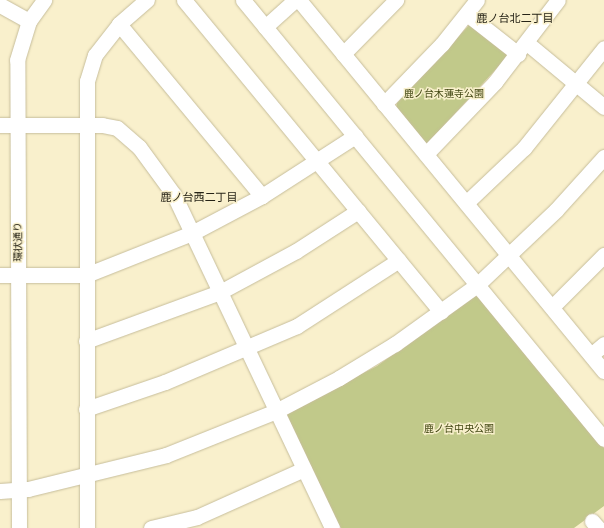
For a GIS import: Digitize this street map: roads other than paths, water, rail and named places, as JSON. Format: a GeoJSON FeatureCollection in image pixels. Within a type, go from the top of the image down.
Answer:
{"type":"FeatureCollection","features":[{"type":"Feature","properties":{"kind":"street","name":"環状通り"},"geometry":{"type":"LineString","coordinates":[[19,528],[17,60],[29,21],[44,0]]}},
{"type":"Feature","properties":{"kind":"street"},"geometry":{"type":"LineString","coordinates":[[87,528],[87,81],[95,55],[119,24],[148,0]]}},
{"type":"Feature","properties":{"kind":"street"},"geometry":{"type":"LineString","coordinates":[[184,0],[441,312]]}},
{"type":"Feature","properties":{"kind":"street"},"geometry":{"type":"LineString","coordinates":[[243,0],[477,285],[602,434]]}},
{"type":"Feature","properties":{"kind":"street"},"geometry":{"type":"LineString","coordinates":[[265,27],[296,0]]}},
{"type":"Feature","properties":{"kind":"street"},"geometry":{"type":"LineString","coordinates":[[299,0],[604,371]]}},
{"type":"Feature","properties":{"kind":"street"},"geometry":{"type":"LineString","coordinates":[[344,54],[396,0]]}},
{"type":"Feature","properties":{"kind":"street"},"geometry":{"type":"LineString","coordinates":[[384,104],[467,14],[477,0]]}},
{"type":"Feature","properties":{"kind":"street"},"geometry":{"type":"LineString","coordinates":[[426,154],[462,120],[523,49],[558,0]]}},
{"type":"Feature","properties":{"kind":"street"},"geometry":{"type":"LineString","coordinates":[[0,5],[29,21]]}},
{"type":"Feature","properties":{"kind":"street"},"geometry":{"type":"LineString","coordinates":[[467,14],[576,84],[604,107]]}},
{"type":"Feature","properties":{"kind":"street"},"geometry":{"type":"LineString","coordinates":[[119,24],[262,196]]}},
{"type":"Feature","properties":{"kind":"street"},"geometry":{"type":"LineString","coordinates":[[466,204],[524,148],[604,48]]}},
{"type":"Feature","properties":{"kind":"street"},"geometry":{"type":"LineString","coordinates":[[0,125],[86,125],[117,128],[140,147],[174,196],[332,528]]}},
{"type":"Feature","properties":{"kind":"street"},"geometry":{"type":"LineString","coordinates":[[0,275],[86,275],[192,233],[262,196],[355,136]]}},
{"type":"Feature","properties":{"kind":"street"},"geometry":{"type":"LineString","coordinates":[[0,491],[19,491],[87,476],[166,455],[276,411],[395,344],[477,285],[509,256],[604,157]]}},
{"type":"Feature","properties":{"kind":"street"},"geometry":{"type":"LineString","coordinates":[[86,341],[220,292],[296,251],[358,211]]}},
{"type":"Feature","properties":{"kind":"street"},"geometry":{"type":"LineString","coordinates":[[552,307],[604,255]]}},
{"type":"Feature","properties":{"kind":"street"},"geometry":{"type":"LineString","coordinates":[[86,409],[247,349],[297,326],[399,260]]}},
{"type":"Feature","properties":{"kind":"street"},"geometry":{"type":"LineString","coordinates":[[591,355],[604,344]]}},
{"type":"Feature","properties":{"kind":"street"},"geometry":{"type":"LineString","coordinates":[[151,528],[197,517],[304,469]]}},
{"type":"Feature","properties":{"kind":"district","name":"鹿ノ台北二丁目"},"geometry":{"type":"Point","coordinates":[515,18]}},
{"type":"Feature","properties":{"kind":"district","name":"鹿ノ台西二丁目"},"geometry":{"type":"Point","coordinates":[199,197]}},
{"type":"Feature","properties":{"kind":"park label","name":"鹿ノ台木蓮寺公園"},"geometry":{"type":"Point","coordinates":[444,94]}},
{"type":"Feature","properties":{"kind":"park label","name":"鹿ノ台中央公園"},"geometry":{"type":"Point","coordinates":[459,429]}}]}
